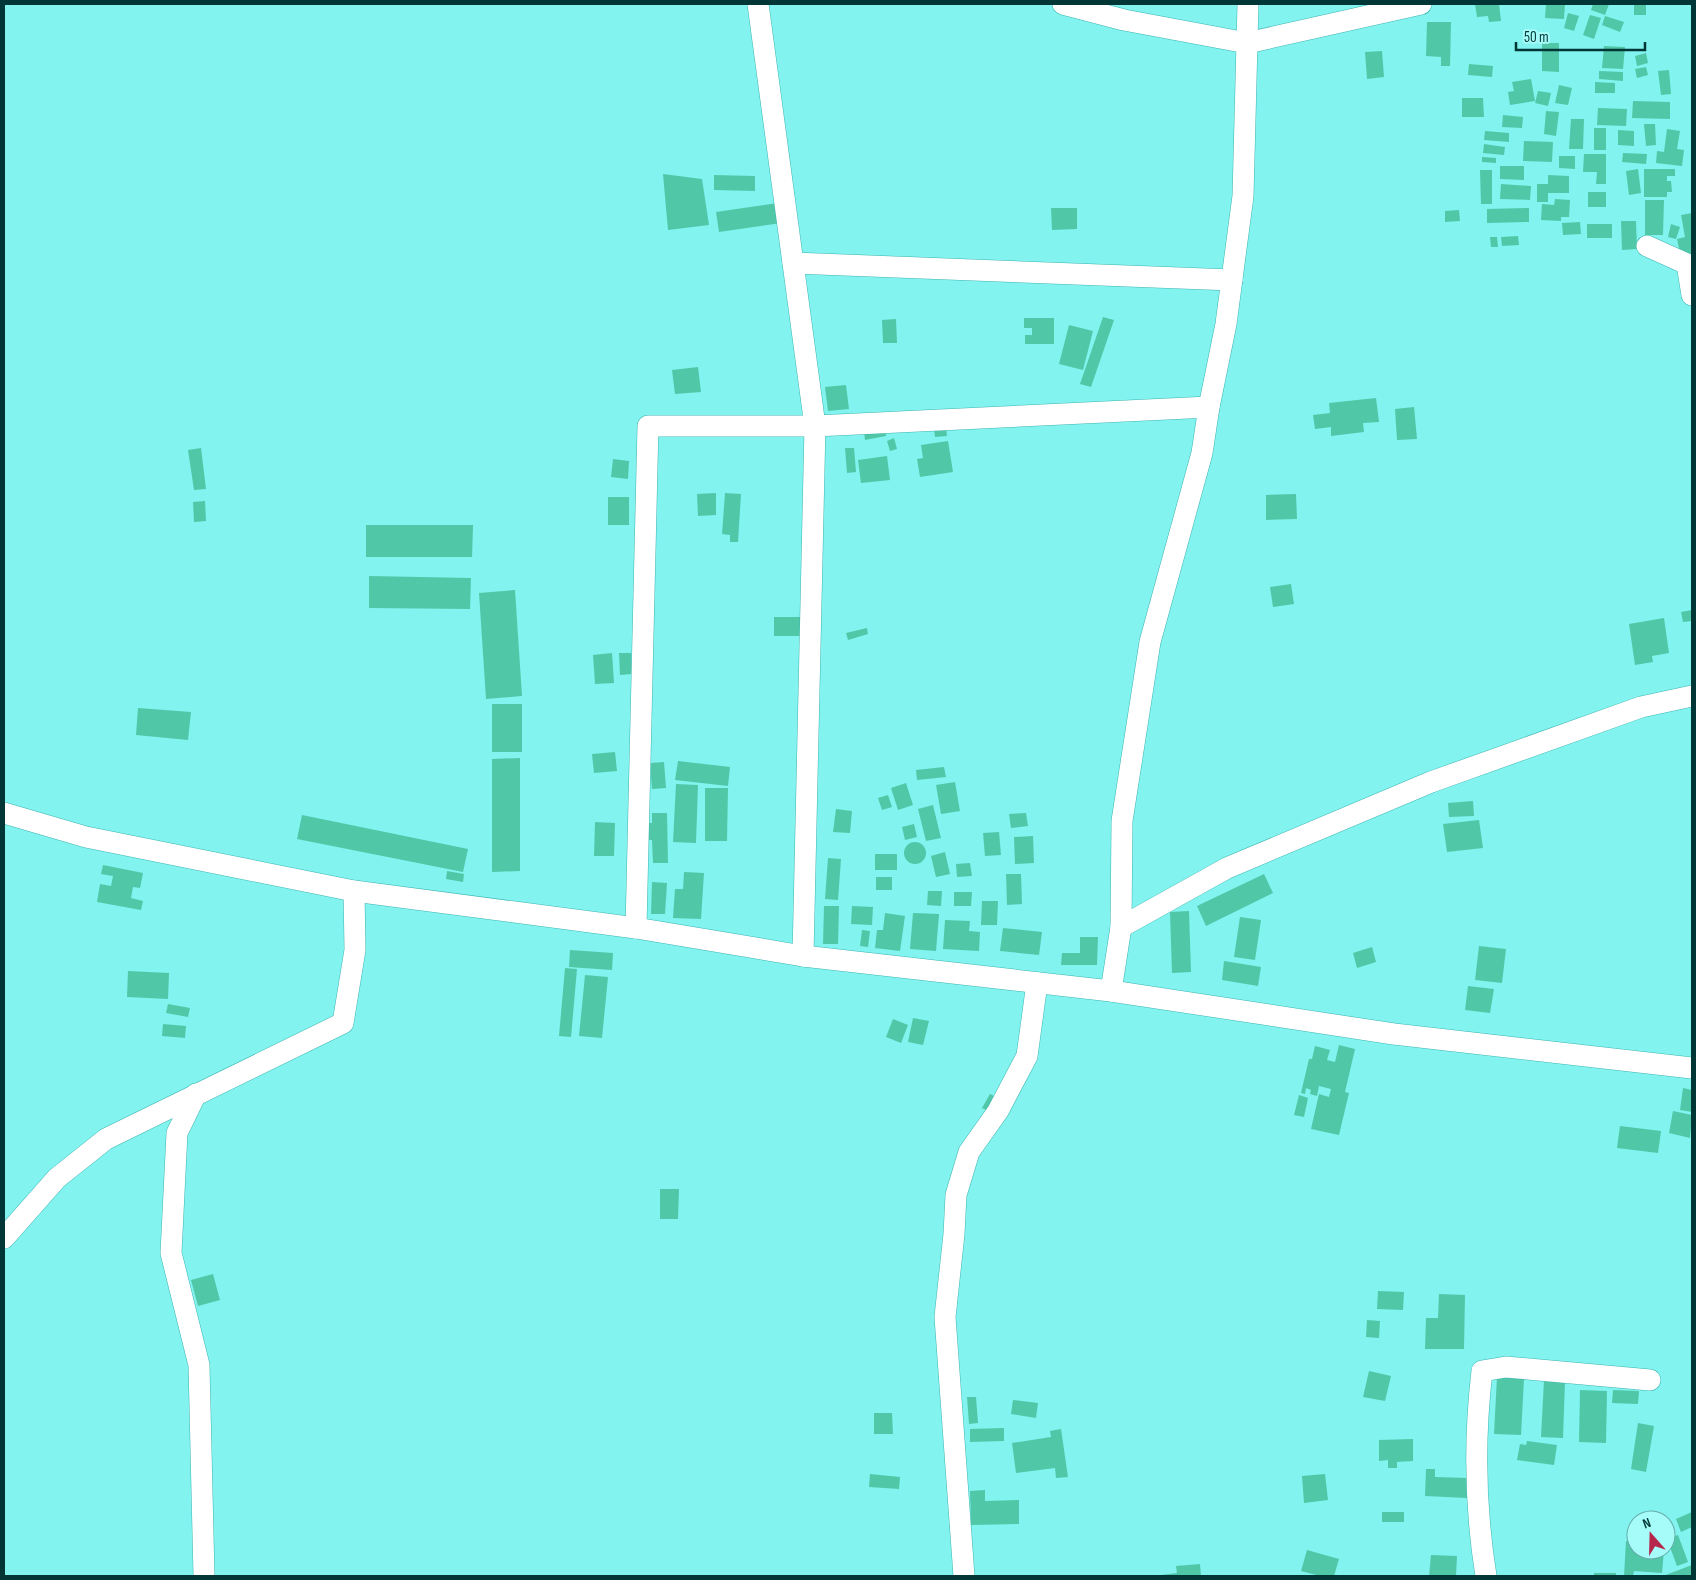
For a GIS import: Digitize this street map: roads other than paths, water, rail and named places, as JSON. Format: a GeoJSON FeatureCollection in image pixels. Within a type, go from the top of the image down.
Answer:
{"type":"FeatureCollection","features":[{"type":"Feature","properties":{"kind":"street"},"geometry":{"type":"LineString","coordinates":[[758,4],[815,426],[803,956]]}},
{"type":"Feature","properties":{"kind":"street"},"geometry":{"type":"LineString","coordinates":[[1063,4],[1124,20],[1247,43],[1421,4]]}},
{"type":"Feature","properties":{"kind":"street"},"geometry":{"type":"LineString","coordinates":[[1111,991],[1120,927],[1122,821],[1150,642],[1202,453],[1209,407],[1226,324],[1243,196],[1248,4]]}},
{"type":"Feature","properties":{"kind":"street"},"geometry":{"type":"LineString","coordinates":[[1647,246],[1686,264],[1692,295]]}},
{"type":"Feature","properties":{"kind":"street"},"geometry":{"type":"LineString","coordinates":[[793,263],[1232,280]]}},
{"type":"Feature","properties":{"kind":"street"},"geometry":{"type":"LineString","coordinates":[[636,928],[648,426],[815,426],[1209,407]]}},
{"type":"Feature","properties":{"kind":"street"},"geometry":{"type":"LineString","coordinates":[[1120,927],[1227,868],[1431,782],[1642,707],[1692,696]]}},
{"type":"Feature","properties":{"kind":"street"},"geometry":{"type":"LineString","coordinates":[[4,813],[86,837],[354,891],[636,928],[803,956],[1111,991],[1394,1034],[1692,1068]]}},
{"type":"Feature","properties":{"kind":"street"},"geometry":{"type":"LineString","coordinates":[[4,1238],[57,1178],[106,1139],[343,1023],[355,950],[354,891]]}},
{"type":"Feature","properties":{"kind":"street"},"geometry":{"type":"LineString","coordinates":[[964,1576],[945,1317],[954,1234],[956,1195],[969,1152],[998,1111],[1027,1056],[1038,983]]}},
{"type":"Feature","properties":{"kind":"street"},"geometry":{"type":"LineString","coordinates":[[196,1094],[178,1133],[171,1253],[199,1365],[204,1576]]}},
{"type":"Feature","properties":{"kind":"street"},"geometry":{"type":"LineString","coordinates":[[1486,1576],[1480,1540],[1478,1486],[1477,1415],[1482,1371],[1506,1367],[1650,1380]]}}]}
